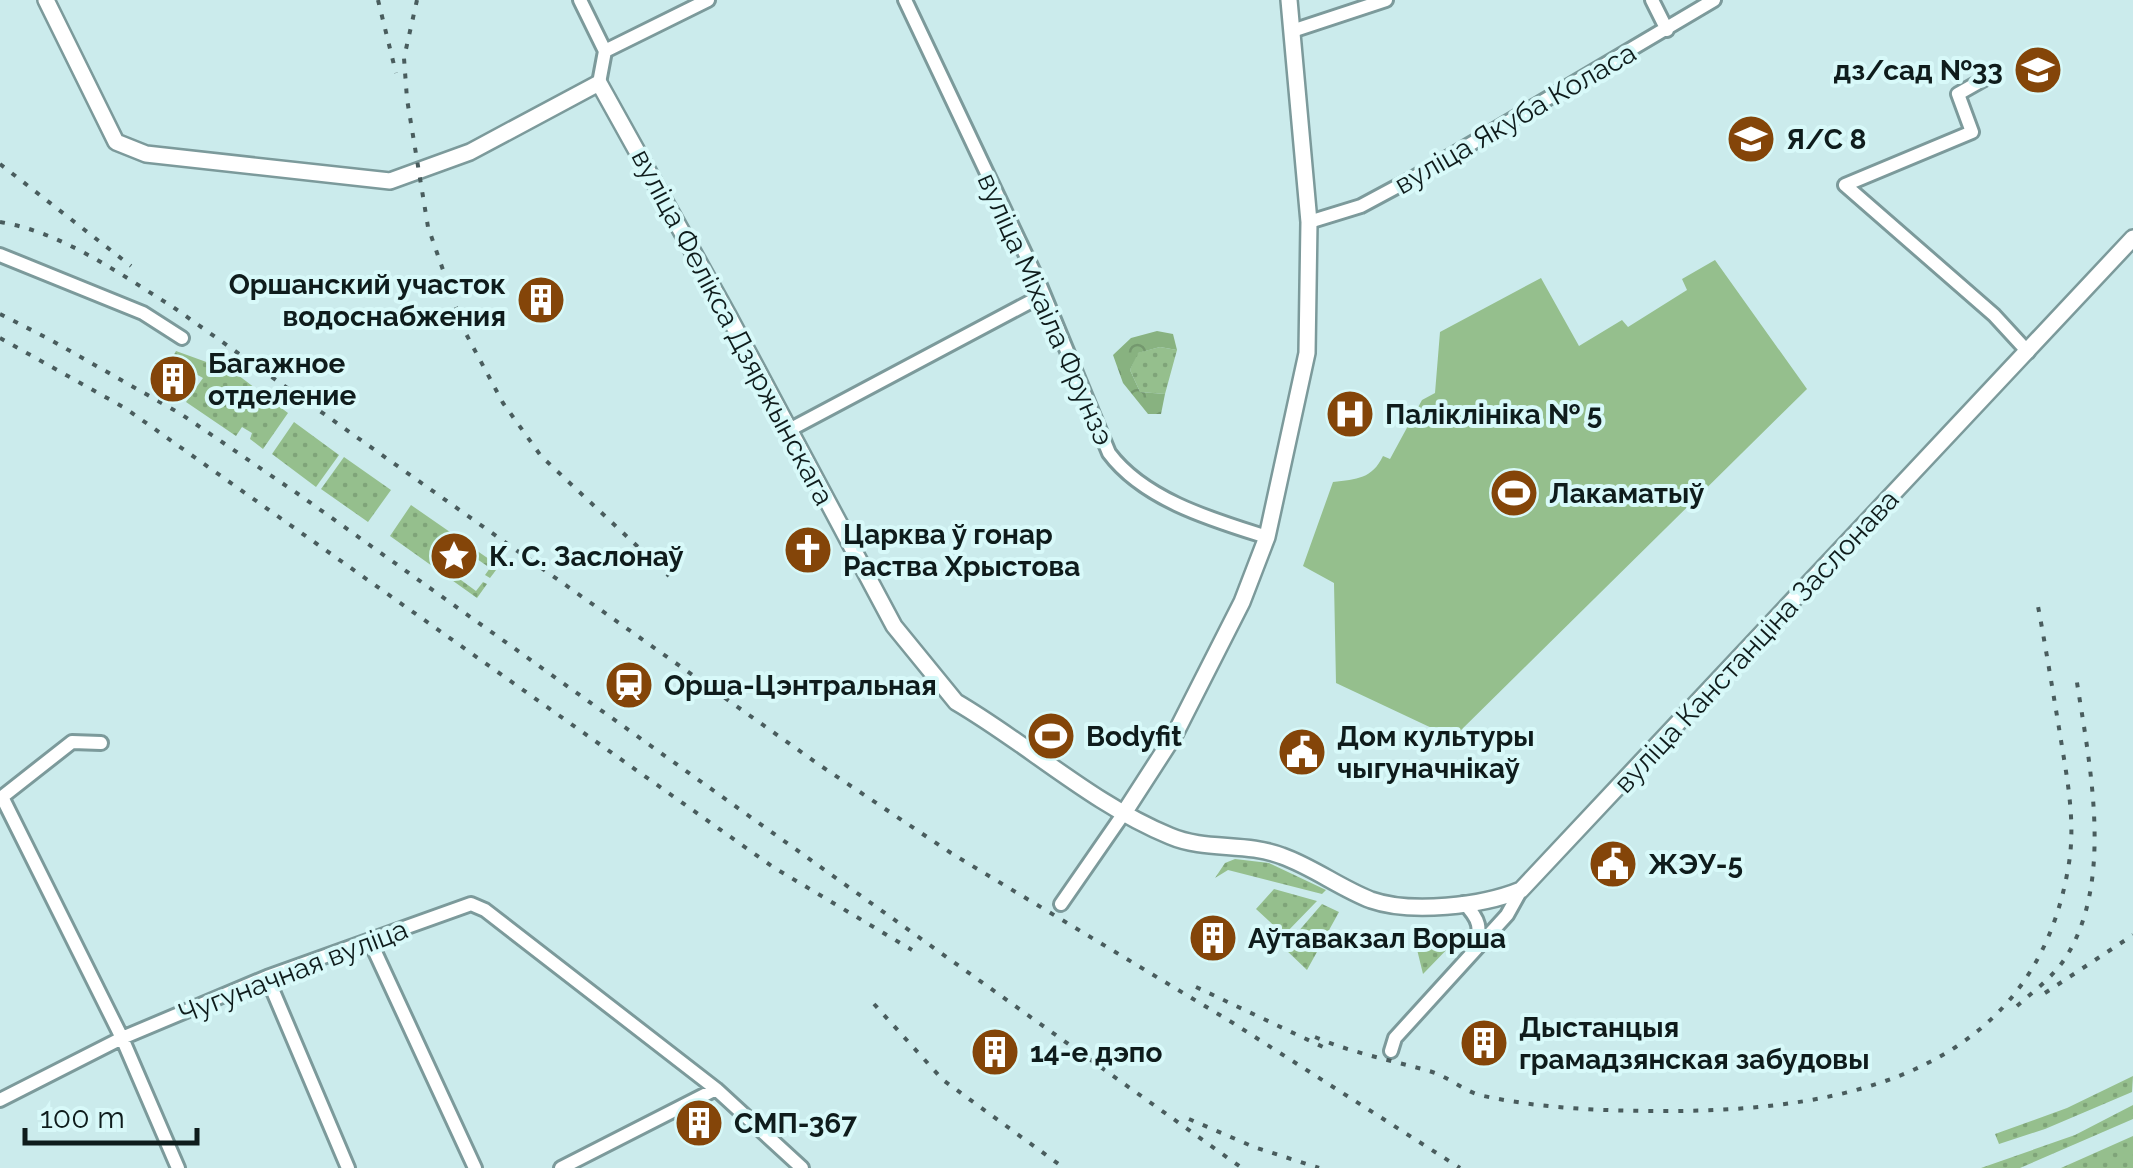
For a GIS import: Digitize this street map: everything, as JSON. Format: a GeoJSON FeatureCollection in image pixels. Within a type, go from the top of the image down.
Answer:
{"type":"FeatureCollection","features":[{"type":"Feature","properties":{"kind":"street"},"geometry":{"type":"LineString","coordinates":[[46,0],[116,142],[146,154],[390,180],[470,152],[600,83],[605,51],[580,0]]}},
{"type":"Feature","properties":{"kind":"street"},"geometry":{"type":"LineString","coordinates":[[605,51],[708,0]]}},
{"type":"Feature","properties":{"kind":"street","name":"вуліца Міхаіла Фрунзэ"},"geometry":{"type":"LineString","coordinates":[[905,0],[1043,294],[1110,453],[1122,470],[1141,485],[1267,537]]}},
{"type":"Feature","properties":{"kind":"street"},"geometry":{"type":"LineString","coordinates":[[1061,904],[1172,741],[1216,656],[1267,537],[1306,352],[1309,222],[1288,0]]}},
{"type":"Feature","properties":{"kind":"street"},"geometry":{"type":"LineString","coordinates":[[1292,32],[1386,0]]}},
{"type":"Feature","properties":{"kind":"street"},"geometry":{"type":"LineString","coordinates":[[1652,0],[1667,30]]}},
{"type":"Feature","properties":{"kind":"street","name":"вуліца Якуба Коласа"},"geometry":{"type":"LineString","coordinates":[[1309,222],[1361,206],[1415,178],[1714,0]]}},
{"type":"Feature","properties":{"kind":"street"},"geometry":{"type":"LineString","coordinates":[[1996,73],[1958,94],[1972,132],[1844,184],[1994,315],[2028,352]]}},
{"type":"Feature","properties":{"kind":"street","name":"вуліца Фелікса Дзяржынскага"},"geometry":{"type":"LineString","coordinates":[[600,83],[894,626],[956,702],[1124,813],[1179,840],[1265,849],[1388,904],[1464,904],[1503,898],[1521,890]]}},
{"type":"Feature","properties":{"kind":"street","name":"вуліца Канстанціна Заслонава"},"geometry":{"type":"LineString","coordinates":[[1391,1051],[1395,1038],[1507,915],[1521,890],[2133,238]]}},
{"type":"Feature","properties":{"kind":"street"},"geometry":{"type":"LineString","coordinates":[[0,255],[143,312],[182,338]]}},
{"type":"Feature","properties":{"kind":"street"},"geometry":{"type":"LineString","coordinates":[[788,430],[1043,294]]}},
{"type":"Feature","properties":{"kind":"street"},"geometry":{"type":"LineString","coordinates":[[102,743],[72,742],[2,797],[122,1038],[178,1168]]}},
{"type":"Feature","properties":{"kind":"street"},"geometry":{"type":"LineString","coordinates":[[1464,904],[1476,914],[1480,928],[1472,951]]}},
{"type":"Feature","properties":{"kind":"street","name":"Чугуначная вуліца"},"geometry":{"type":"LineString","coordinates":[[2,1094],[266,977],[464,905],[485,910],[716,1089]]}},
{"type":"Feature","properties":{"kind":"street"},"geometry":{"type":"LineString","coordinates":[[370,941],[475,1168]]}},
{"type":"Feature","properties":{"kind":"street"},"geometry":{"type":"LineString","coordinates":[[266,977],[348,1168]]}},
{"type":"Feature","properties":{"kind":"street"},"geometry":{"type":"LineString","coordinates":[[562,1168],[582,1163],[716,1089],[802,1168]]}},
{"type":"Feature","properties":{"kind":"green space","name":"Лакаматыў"},"geometry":{"type":"Polygon","coordinates":[[[1715,260],[1807,389],[1453,738],[1336,683],[1334,583],[1303,566],[1333,482],[1363,476],[1383,456],[1390,459],[1422,400],[1435,393],[1440,332],[1541,278],[1579,346],[1622,320],[1628,327],[1687,290],[1682,279],[1715,260]]]}},
{"type":"Feature","properties":{"kind":"green space"},"geometry":{"type":"Polygon","coordinates":[[[1157,331],[1173,334],[1177,350],[1160,347],[1138,353],[1130,370],[1140,392],[1165,394],[1161,414],[1148,414],[1123,383],[1113,355],[1131,338],[1157,331]]]}},
{"type":"Feature","properties":{"kind":"green space"},"geometry":{"type":"Polygon","coordinates":[[[1160,347],[1177,350],[1165,394],[1140,392],[1130,370],[1137,353],[1160,347]]]}},
{"type":"Feature","properties":{"kind":"green space"},"geometry":{"type":"Polygon","coordinates":[[[176,351],[234,372],[288,413],[263,449],[250,439],[252,433],[242,427],[236,436],[186,402],[203,378],[171,360],[176,351]]]}},
{"type":"Feature","properties":{"kind":"green space"},"geometry":{"type":"Polygon","coordinates":[[[294,422],[339,455],[316,487],[272,454],[294,422]]]}},
{"type":"Feature","properties":{"kind":"green space"},"geometry":{"type":"Polygon","coordinates":[[[344,457],[391,490],[368,522],[321,489],[344,457]]]}},
{"type":"Feature","properties":{"kind":"green space"},"geometry":{"type":"Polygon","coordinates":[[[411,505],[499,566],[490,578],[485,575],[490,568],[454,543],[439,564],[476,591],[483,582],[487,584],[477,598],[390,536],[411,505]]]}},
{"type":"Feature","properties":{"kind":"green space"},"geometry":{"type":"Polygon","coordinates":[[[1235,859],[1269,863],[1326,890],[1322,894],[1228,870],[1215,878],[1225,863],[1235,859]]]}},
{"type":"Feature","properties":{"kind":"green space"},"geometry":{"type":"Polygon","coordinates":[[[1274,889],[1317,901],[1284,935],[1256,909],[1274,889]]]}},
{"type":"Feature","properties":{"kind":"green space"},"geometry":{"type":"Polygon","coordinates":[[[1322,904],[1339,912],[1307,970],[1284,948],[1322,904]]]}},
{"type":"Feature","properties":{"kind":"green space"},"geometry":{"type":"Polygon","coordinates":[[[1446,930],[1455,941],[1423,974],[1413,933],[1446,930]]]}},
{"type":"Feature","properties":{"kind":"green space"},"geometry":{"type":"Polygon","coordinates":[[[2133,1076],[2132,1092],[1999,1144],[1995,1134],[2067,1108],[2133,1076]]]}},
{"type":"Feature","properties":{"kind":"green space"},"geometry":{"type":"Polygon","coordinates":[[[2133,1105],[2133,1119],[2020,1168],[1981,1168],[2075,1135],[2133,1105]]]}},
{"type":"Feature","properties":{"kind":"green space"},"geometry":{"type":"Polygon","coordinates":[[[2133,1136],[2133,1168],[2061,1168],[2133,1136]]]}},
{"type":"Feature","properties":{"kind":"railway"},"geometry":{"type":"LineString","coordinates":[[378,0],[396,73]]}},
{"type":"Feature","properties":{"kind":"railway"},"geometry":{"type":"LineString","coordinates":[[417,0],[404,58],[407,99],[428,227],[464,330],[503,403],[541,456],[669,576]]}},
{"type":"Feature","properties":{"kind":"railway"},"geometry":{"type":"LineString","coordinates":[[0,164],[131,266]]}},
{"type":"Feature","properties":{"kind":"railway"},"geometry":{"type":"LineString","coordinates":[[0,222],[68,245],[173,307],[821,766],[951,853],[1233,1023],[1460,1168]]}},
{"type":"Feature","properties":{"kind":"railway"},"geometry":{"type":"LineString","coordinates":[[0,314],[181,414],[301,496],[1242,1168]]}},
{"type":"Feature","properties":{"kind":"railway"},"geometry":{"type":"LineString","coordinates":[[0,338],[125,408],[773,867],[912,950]]}},
{"type":"Feature","properties":{"kind":"railway"},"geometry":{"type":"LineString","coordinates":[[1315,1037],[1436,1073],[1479,1095],[1596,1110],[1735,1109],[1801,1102],[1865,1088],[1923,1065],[1975,1033],[2018,990],[2050,934],[2069,863],[2069,795],[2037,601]]}},
{"type":"Feature","properties":{"kind":"railway"},"geometry":{"type":"LineString","coordinates":[[2017,1006],[2066,957],[2081,926],[2090,892],[2094,820],[2076,676]]}},
{"type":"Feature","properties":{"kind":"railway"},"geometry":{"type":"LineString","coordinates":[[2045,993],[2133,935]]}},
{"type":"Feature","properties":{"kind":"railway"},"geometry":{"type":"LineString","coordinates":[[1196,987],[1323,1047]]}},
{"type":"Feature","properties":{"kind":"railway"},"geometry":{"type":"LineString","coordinates":[[874,1004],[943,1080],[1064,1168]]}},
{"type":"Feature","properties":{"kind":"railway"},"geometry":{"type":"LineString","coordinates":[[1189,1119],[1254,1147],[1319,1168]]}},
{"type":"Feature","properties":{"kind":"place","name":"дз/сад №33"},"geometry":{"type":"Point","coordinates":[2038,70]}},
{"type":"Feature","properties":{"kind":"place","name":"Я/С 8"},"geometry":{"type":"Point","coordinates":[1751,139]}},
{"type":"Feature","properties":{"kind":"place","name":"Оршанский участок водоснабжения"},"geometry":{"type":"Point","coordinates":[541,300]}},
{"type":"Feature","properties":{"kind":"place","name":"Багажное отделение"},"geometry":{"type":"Point","coordinates":[173,379]}},
{"type":"Feature","properties":{"kind":"place","name":"Паліклініка № 5"},"geometry":{"type":"Point","coordinates":[1350,414]}},
{"type":"Feature","properties":{"kind":"place","name":"Лакаматыў"},"geometry":{"type":"Point","coordinates":[1514,493]}},
{"type":"Feature","properties":{"kind":"place","name":"Царква ў гонар Раства Хрыстова"},"geometry":{"type":"Point","coordinates":[808,550]}},
{"type":"Feature","properties":{"kind":"place","name":"К. С. Заслонаў"},"geometry":{"type":"Point","coordinates":[454,556]}},
{"type":"Feature","properties":{"kind":"place","name":"Орша-Цэнтральная"},"geometry":{"type":"Point","coordinates":[629,685]}},
{"type":"Feature","properties":{"kind":"place","name":"Bodyfit"},"geometry":{"type":"Point","coordinates":[1051,736]}},
{"type":"Feature","properties":{"kind":"place","name":"Дом культуры чыгуначнікаў"},"geometry":{"type":"Point","coordinates":[1302,752]}},
{"type":"Feature","properties":{"kind":"place","name":"ЖЭУ-5"},"geometry":{"type":"Point","coordinates":[1613,864]}},
{"type":"Feature","properties":{"kind":"place","name":"Аўтавакзал Ворша"},"geometry":{"type":"Point","coordinates":[1213,938]}},
{"type":"Feature","properties":{"kind":"place","name":"Дыстанцыя грамадзянская забудовы"},"geometry":{"type":"Point","coordinates":[1484,1043]}},
{"type":"Feature","properties":{"kind":"place","name":"14-е дэпо"},"geometry":{"type":"Point","coordinates":[995,1052]}},
{"type":"Feature","properties":{"kind":"place","name":"СМП-367"},"geometry":{"type":"Point","coordinates":[699,1123]}}]}
